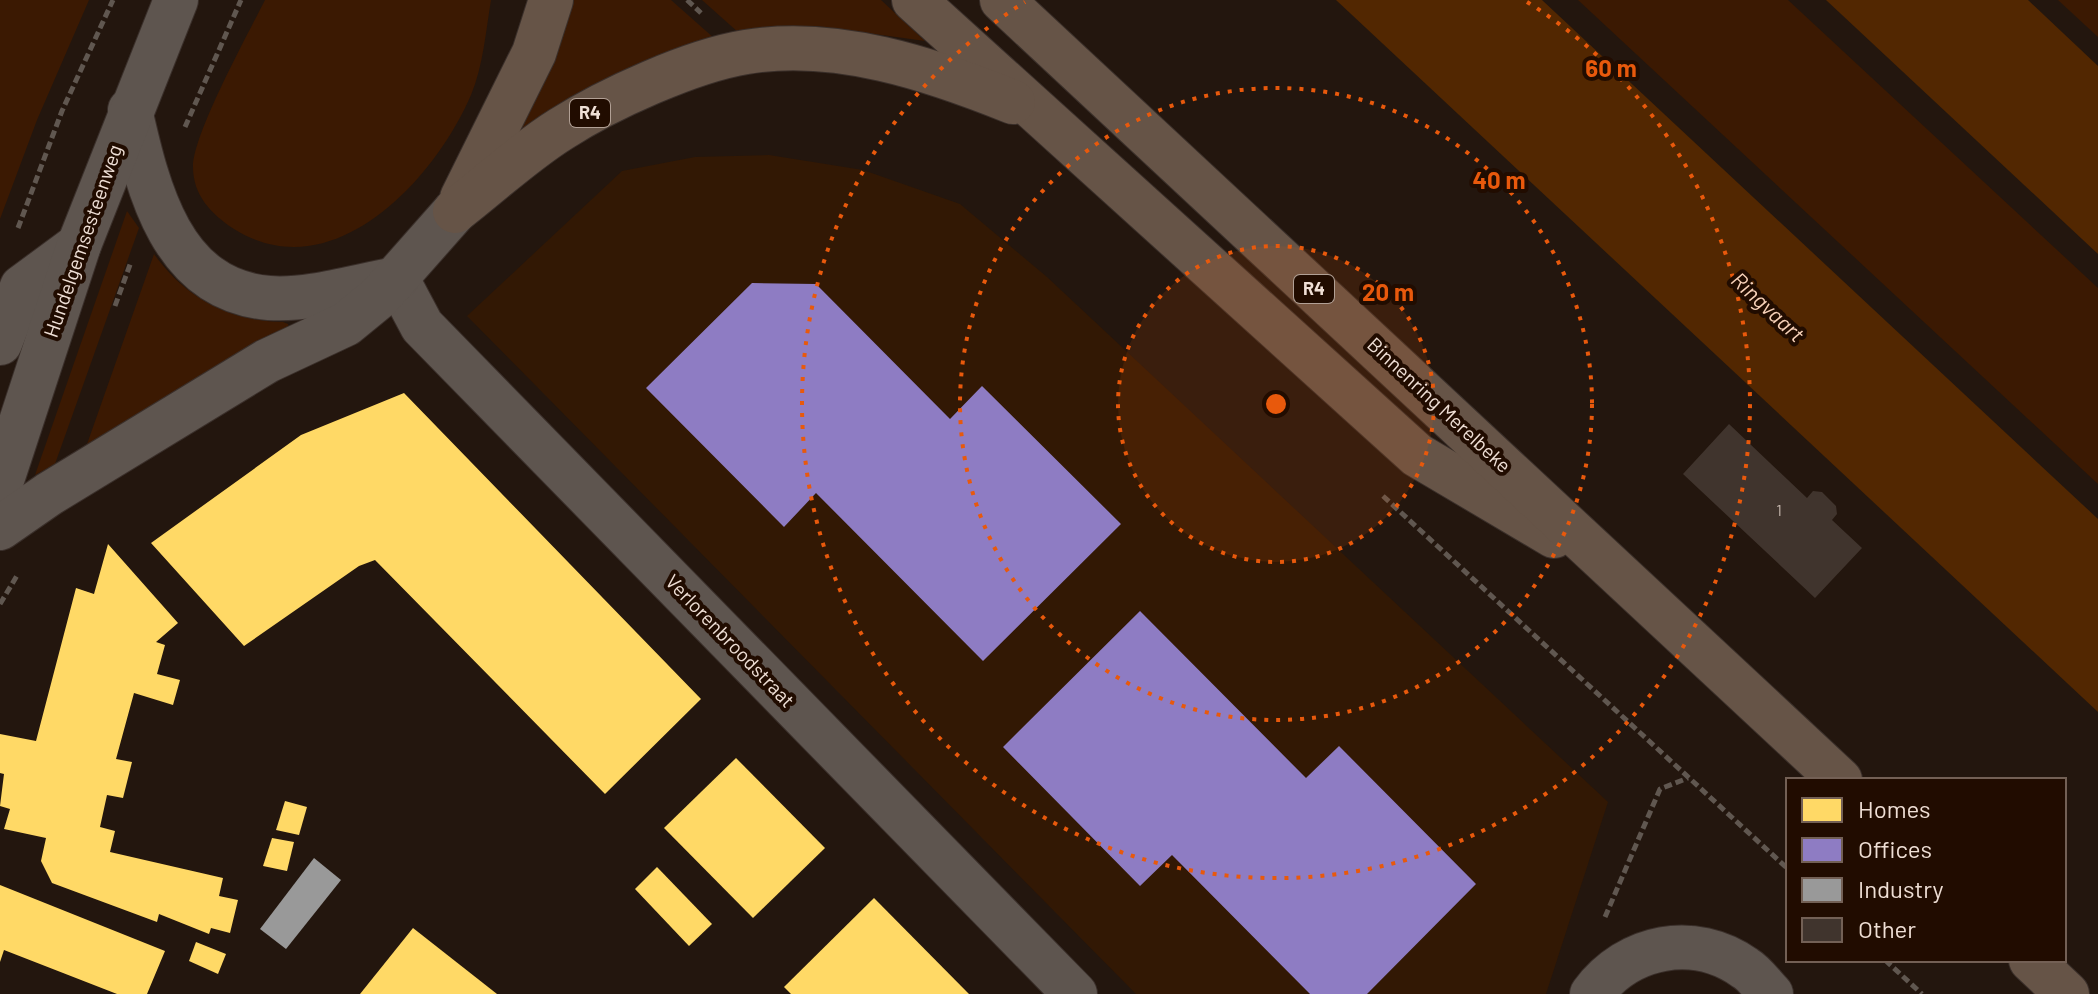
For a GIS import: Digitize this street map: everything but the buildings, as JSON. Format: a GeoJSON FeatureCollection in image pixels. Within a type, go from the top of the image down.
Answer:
{"type":"FeatureCollection","features":[{"type":"Feature","properties":{"kind":"highway"},"geometry":{"type":"LineString","coordinates":[[455,211],[534,53],[551,0]]}},
{"type":"Feature","properties":{"kind":"highway"},"geometry":{"type":"LineString","coordinates":[[914,0],[1031,110],[1417,455],[1626,578]]}},
{"type":"Feature","properties":{"kind":"highway","name":"Binnenring Merelbeke"},"geometry":{"type":"LineString","coordinates":[[1002,0],[1838,778]]}},
{"type":"Feature","properties":{"kind":"highway","name":"R4"},"geometry":{"type":"LineString","coordinates":[[455,211],[560,129],[644,85],[746,52],[818,49],[907,65],[1031,110]]}},
{"type":"Feature","properties":{"kind":"highway"},"geometry":{"type":"LineString","coordinates":[[2033,962],[2067,994]]}},
{"type":"Feature","properties":{"kind":"main road","name":"Hundelgemsesteenweg"},"geometry":{"type":"LineString","coordinates":[[0,486],[79,245],[176,0]]}},
{"type":"Feature","properties":{"kind":"main road"},"geometry":{"type":"LineString","coordinates":[[130,110],[154,200],[171,236],[190,264],[227,289],[269,298],[313,294],[397,279]]}},
{"type":"Feature","properties":{"kind":"main road"},"geometry":{"type":"LineString","coordinates":[[0,528],[267,361],[346,324],[397,279],[455,211]]}},
{"type":"Feature","properties":{"kind":"main road"},"geometry":{"type":"LineString","coordinates":[[0,343],[22,287],[79,245]]}},
{"type":"Feature","properties":{"kind":"main road","name":"Verlorenbroodstraat"},"geometry":{"type":"LineString","coordinates":[[397,279],[422,326],[1075,994]]}},
{"type":"Feature","properties":{"kind":"main road"},"geometry":{"type":"LineString","coordinates":[[1593,993],[1624,961],[1657,948],[1704,949],[1745,967],[1771,994]]}},
{"type":"Feature","properties":{"kind":"path"},"geometry":{"type":"LineString","coordinates":[[14,237],[62,111],[113,0]]}},
{"type":"Feature","properties":{"kind":"path"},"geometry":{"type":"LineString","coordinates":[[154,200],[241,0]]}},
{"type":"Feature","properties":{"kind":"path"},"geometry":{"type":"LineString","coordinates":[[1377,491],[1786,867]]}},
{"type":"Feature","properties":{"kind":"path"},"geometry":{"type":"LineString","coordinates":[[1601,923],[1660,789],[1689,777]]}},
{"type":"Feature","properties":{"kind":"path"},"geometry":{"type":"LineString","coordinates":[[1887,962],[1922,994]]}},
{"type":"Feature","properties":{"kind":"shaded area"},"geometry":{"type":"Polygon","coordinates":[[[0,0],[89,0],[37,120],[0,219],[0,0]]]}},
{"type":"Feature","properties":{"kind":"shaded area"},"geometry":{"type":"Polygon","coordinates":[[[265,0],[491,0],[475,84],[455,127],[433,160],[406,191],[376,217],[343,236],[308,246],[271,244],[234,229],[205,203],[194,177],[195,152],[202,132],[265,0]]]}},
{"type":"Feature","properties":{"kind":"shaded area"},"geometry":{"type":"Polygon","coordinates":[[[572,0],[671,0],[715,39],[522,129],[520,125],[572,0]]]}},
{"type":"Feature","properties":{"kind":"shaded area"},"geometry":{"type":"Polygon","coordinates":[[[702,0],[881,0],[925,41],[817,26],[739,33],[702,0]]]}},
{"type":"Feature","properties":{"kind":"shaded area"},"geometry":{"type":"Polygon","coordinates":[[[1578,0],[1788,0],[2098,288],[2098,484],[1578,0]]]}},
{"type":"Feature","properties":{"kind":"shaded area"},"geometry":{"type":"Polygon","coordinates":[[[2058,0],[2098,0],[2098,37],[2058,0]]]}},
{"type":"Feature","properties":{"kind":"shaded area"},"geometry":{"type":"Polygon","coordinates":[[[769,155],[863,170],[960,204],[1047,277],[1608,802],[1546,994],[1136,994],[467,316],[622,171],[695,157],[769,155]]]}},
{"type":"Feature","properties":{"kind":"shaded area"},"geometry":{"type":"Polygon","coordinates":[[[127,211],[139,228],[55,464],[35,475],[127,211]]]}},
{"type":"Feature","properties":{"kind":"shaded area"},"geometry":{"type":"Polygon","coordinates":[[[154,254],[166,270],[194,295],[226,312],[263,321],[283,322],[288,324],[289,331],[86,447],[154,254]]]}},
{"type":"Feature","properties":{"kind":"water","name":"Ringvaart"},"geometry":{"type":"Polygon","coordinates":[[[1336,0],[1542,0],[2098,519],[2098,712],[1336,0]]]}},
{"type":"Feature","properties":{"kind":"water"},"geometry":{"type":"Polygon","coordinates":[[[1826,0],[2028,0],[2098,66],[2098,254],[1826,0]]]}}]}
